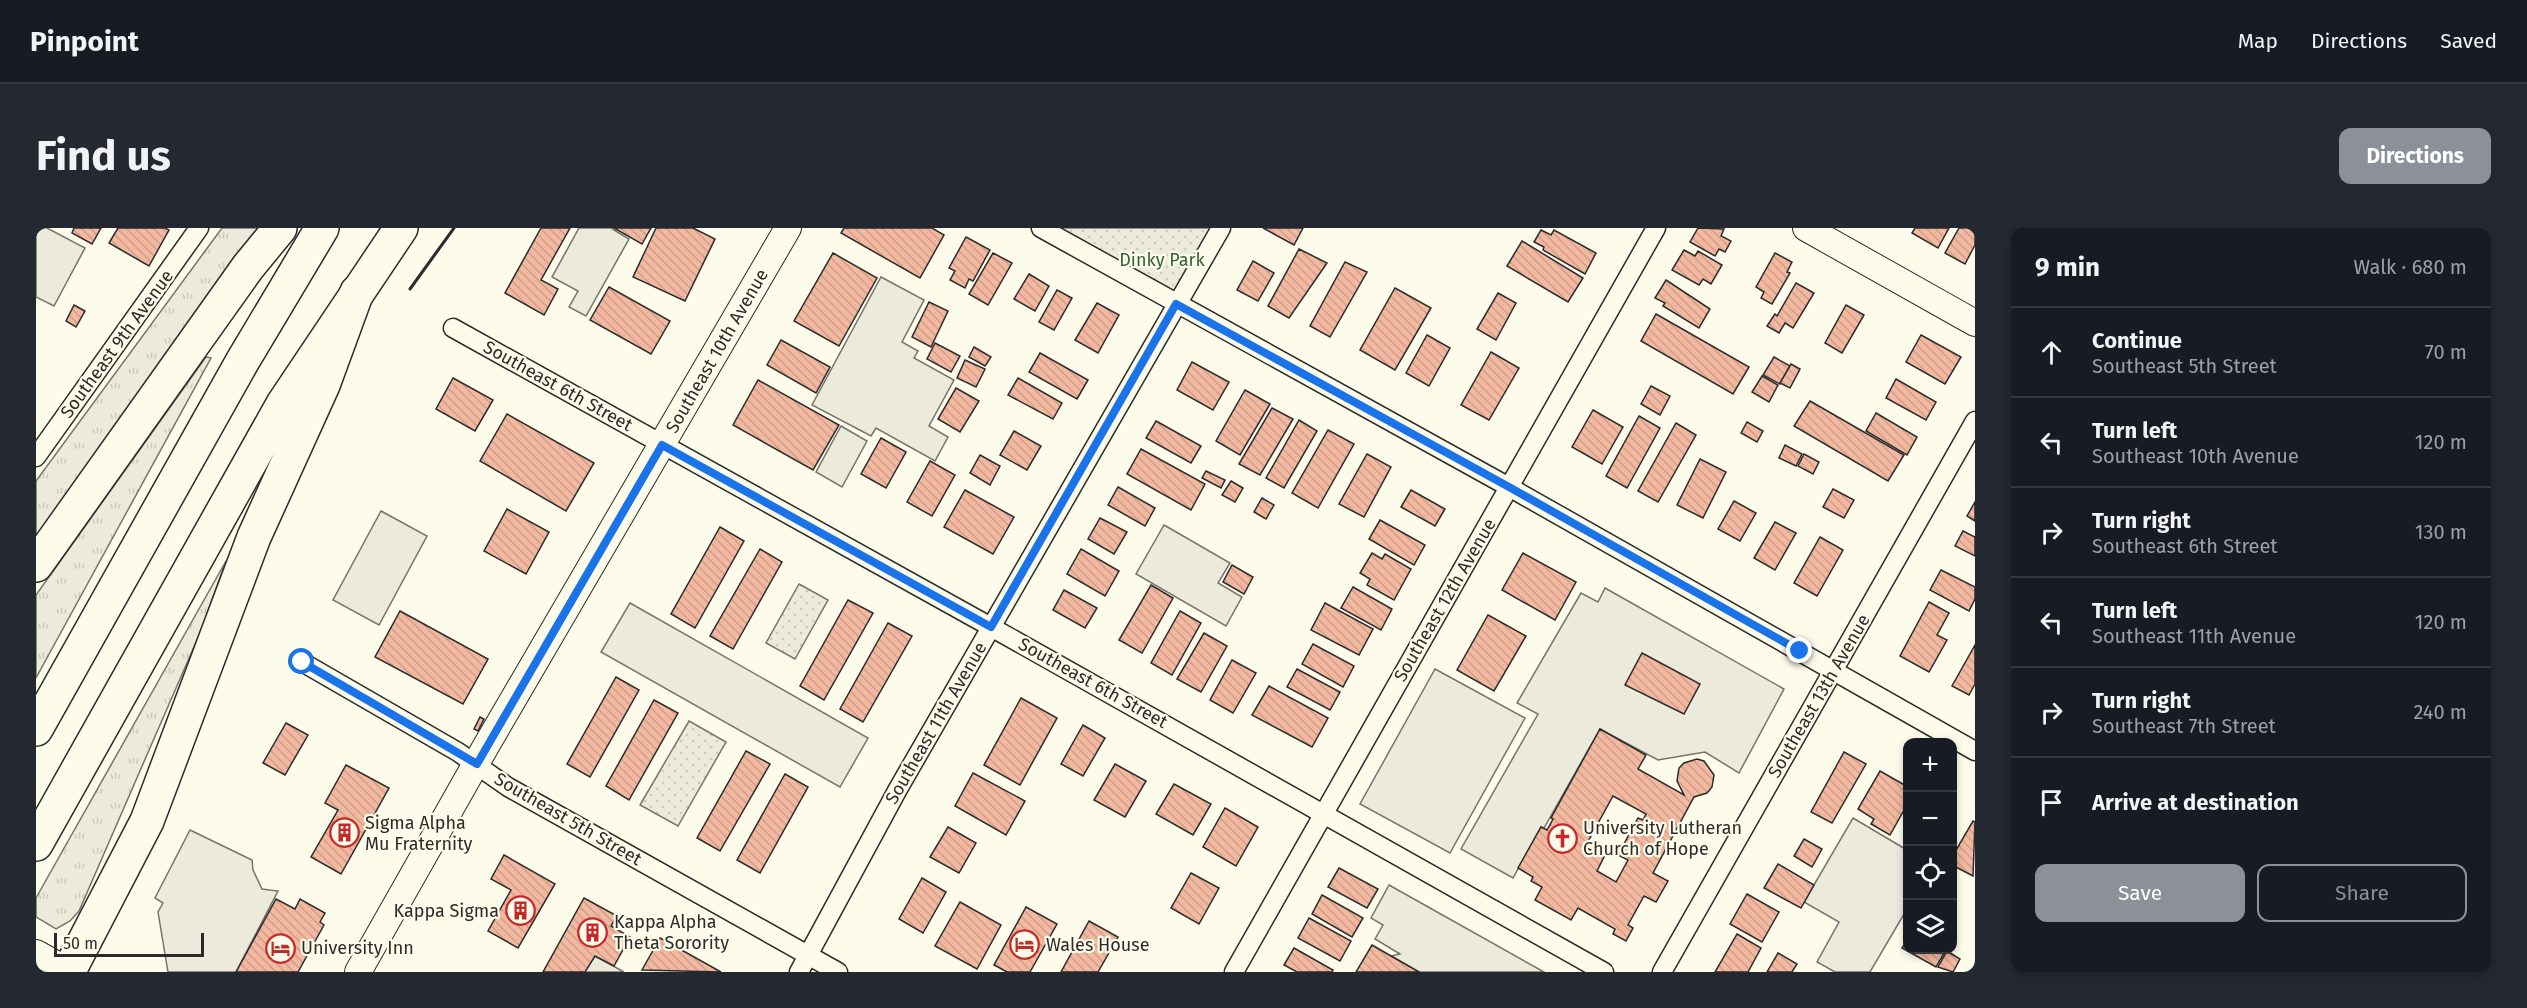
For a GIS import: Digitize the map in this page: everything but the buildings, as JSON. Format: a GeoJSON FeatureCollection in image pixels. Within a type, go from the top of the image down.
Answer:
{"type":"FeatureCollection","features":[{"type":"Feature","properties":{"kind":"highway"},"geometry":{"type":"LineString","coordinates":[[36,565],[248,267],[280,228]]}},
{"type":"Feature","properties":{"kind":"highway"},"geometry":{"type":"LineString","coordinates":[[36,729],[242,362],[322,228]]}},
{"type":"Feature","properties":{"kind":"highway"},"geometry":{"type":"LineString","coordinates":[[36,844],[283,404],[401,228]]}},
{"type":"Feature","properties":{"kind":"highway"},"geometry":{"type":"LineString","coordinates":[[57,965],[147,821],[254,537],[323,385],[357,292]]}},
{"type":"Feature","properties":{"kind":"street","name":"Southeast 10th Avenue"},"geometry":{"type":"LineString","coordinates":[[358,972],[788,228]]}},
{"type":"Feature","properties":{"kind":"street"},"geometry":{"type":"LineString","coordinates":[[1041,228],[1509,487],[1975,751]]}},
{"type":"Feature","properties":{"kind":"street","name":"Southeast 11th Avenue"},"geometry":{"type":"LineString","coordinates":[[799,972],[898,789],[1221,228]]}},
{"type":"Feature","properties":{"kind":"street","name":"Southeast 12th Avenue"},"geometry":{"type":"LineString","coordinates":[[1234,972],[1656,228]]}},
{"type":"Feature","properties":{"kind":"street"},"geometry":{"type":"LineString","coordinates":[[1806,228],[1975,323]]}},
{"type":"Feature","properties":{"kind":"street","name":"Southeast 9th Avenue"},"geometry":{"type":"LineString","coordinates":[[36,457],[198,230]]}},
{"type":"Feature","properties":{"kind":"street","name":"Southeast 6th Street"},"geometry":{"type":"LineString","coordinates":[[453,328],[1604,972]]}},
{"type":"Feature","properties":{"kind":"street","name":"Southeast 13th Avenue"},"geometry":{"type":"LineString","coordinates":[[1662,972],[1975,421]]}},
{"type":"Feature","properties":{"kind":"street","name":"Southeast 5th Street"},"geometry":{"type":"LineString","coordinates":[[302,662],[477,764],[508,787],[838,972]]}},
{"type":"Feature","properties":{"kind":"green space"},"geometry":{"type":"Polygon","coordinates":[[[222,228],[270,228],[36,538],[36,481],[222,228]]]}},
{"type":"Feature","properties":{"kind":"green space","name":"Dinky Park"},"geometry":{"type":"Polygon","coordinates":[[[1042,228],[1219,228],[1176,304],[1042,228]]]}},
{"type":"Feature","properties":{"kind":"green space"},"geometry":{"type":"Polygon","coordinates":[[[206,357],[211,358],[36,678],[36,595],[206,357]]]}},
{"type":"Feature","properties":{"kind":"green space"},"geometry":{"type":"Polygon","coordinates":[[[226,561],[200,633],[79,911],[70,921],[56,929],[36,917],[36,898],[226,561]]]}},
{"type":"Feature","properties":{"kind":"green space"},"geometry":{"type":"Polygon","coordinates":[[[799,584],[828,600],[795,659],[766,643],[799,584]]]}},
{"type":"Feature","properties":{"kind":"green space"},"geometry":{"type":"Polygon","coordinates":[[[689,721],[726,742],[678,826],[640,805],[689,721]]]}},
{"type":"Feature","properties":{"kind":"shaded area"},"geometry":{"type":"Polygon","coordinates":[[[36,228],[47,228],[85,248],[54,306],[36,297],[36,228]]]}},
{"type":"Feature","properties":{"kind":"shaded area"},"geometry":{"type":"Polygon","coordinates":[[[579,228],[611,228],[629,239],[586,316],[569,307],[578,291],[552,277],[579,228]]]}},
{"type":"Feature","properties":{"kind":"shaded area"},"geometry":{"type":"Polygon","coordinates":[[[881,277],[924,300],[902,342],[918,351],[914,358],[954,380],[929,426],[948,437],[935,461],[876,428],[871,436],[812,405],[881,277]]]}},
{"type":"Feature","properties":{"kind":"shaded area"},"geometry":{"type":"Polygon","coordinates":[[[841,426],[867,441],[842,487],[816,472],[841,426]]]}},
{"type":"Feature","properties":{"kind":"shaded area"},"geometry":{"type":"Polygon","coordinates":[[[381,511],[427,536],[379,625],[333,600],[381,511]]]}},
{"type":"Feature","properties":{"kind":"shaded area"},"geometry":{"type":"Polygon","coordinates":[[[1164,525],[1230,563],[1218,583],[1242,597],[1226,626],[1136,574],[1164,525]]]}},
{"type":"Feature","properties":{"kind":"shaded area"},"geometry":{"type":"Polygon","coordinates":[[[1605,588],[1784,689],[1739,773],[1705,752],[1658,760],[1600,729],[1513,878],[1461,849],[1538,714],[1517,703],[1581,593],[1598,602],[1605,588]]]}},
{"type":"Feature","properties":{"kind":"shaded area"},"geometry":{"type":"Polygon","coordinates":[[[630,603],[868,738],[840,787],[601,652],[630,603]]]}},
{"type":"Feature","properties":{"kind":"shaded area"},"geometry":{"type":"Polygon","coordinates":[[[1435,669],[1525,718],[1450,853],[1360,804],[1435,669]]]}},
{"type":"Feature","properties":{"kind":"shaded area"},"geometry":{"type":"Polygon","coordinates":[[[1853,818],[1903,848],[1903,916],[1870,972],[1835,972],[1817,962],[1839,922],[1804,902],[1853,818]]]}},
{"type":"Feature","properties":{"kind":"shaded area"},"geometry":{"type":"Polygon","coordinates":[[[190,830],[252,860],[253,870],[262,889],[278,891],[236,972],[168,972],[158,912],[163,903],[155,898],[190,830]]]}},
{"type":"Feature","properties":{"kind":"shaded area"},"geometry":{"type":"Polygon","coordinates":[[[1389,885],[1544,972],[1419,972],[1391,956],[1400,954],[1375,939],[1383,925],[1371,918],[1389,885]]]}},
{"type":"Feature","properties":{"kind":"shaded area"},"geometry":{"type":"Polygon","coordinates":[[[595,956],[624,972],[584,972],[595,956]]]}},
{"type":"Feature","properties":{"kind":"wall"},"geometry":{"type":"LineString","coordinates":[[410,289],[454,228]]}},
{"type":"Feature","properties":{"kind":"place","name":"Sigma Alpha Mu Fraternity"},"geometry":{"type":"Point","coordinates":[344,833]}},
{"type":"Feature","properties":{"kind":"place","name":"University Lutheran Church of Hope"},"geometry":{"type":"Point","coordinates":[1562,838]}},
{"type":"Feature","properties":{"kind":"place","name":"Kappa Sigma"},"geometry":{"type":"Point","coordinates":[520,911]}},
{"type":"Feature","properties":{"kind":"place","name":"Kappa Alpha Theta Sorority"},"geometry":{"type":"Point","coordinates":[593,932]}},
{"type":"Feature","properties":{"kind":"place","name":"Wales House"},"geometry":{"type":"Point","coordinates":[1025,945]}},
{"type":"Feature","properties":{"kind":"place","name":"University Inn"},"geometry":{"type":"Point","coordinates":[280,948]}},
{"type":"Feature","properties":{"kind":"route"},"geometry":{"type":"LineString","coordinates":[[302,662],[477,764],[662,445],[991,627],[1176,304],[1509,487],[1800,651]]}}]}
